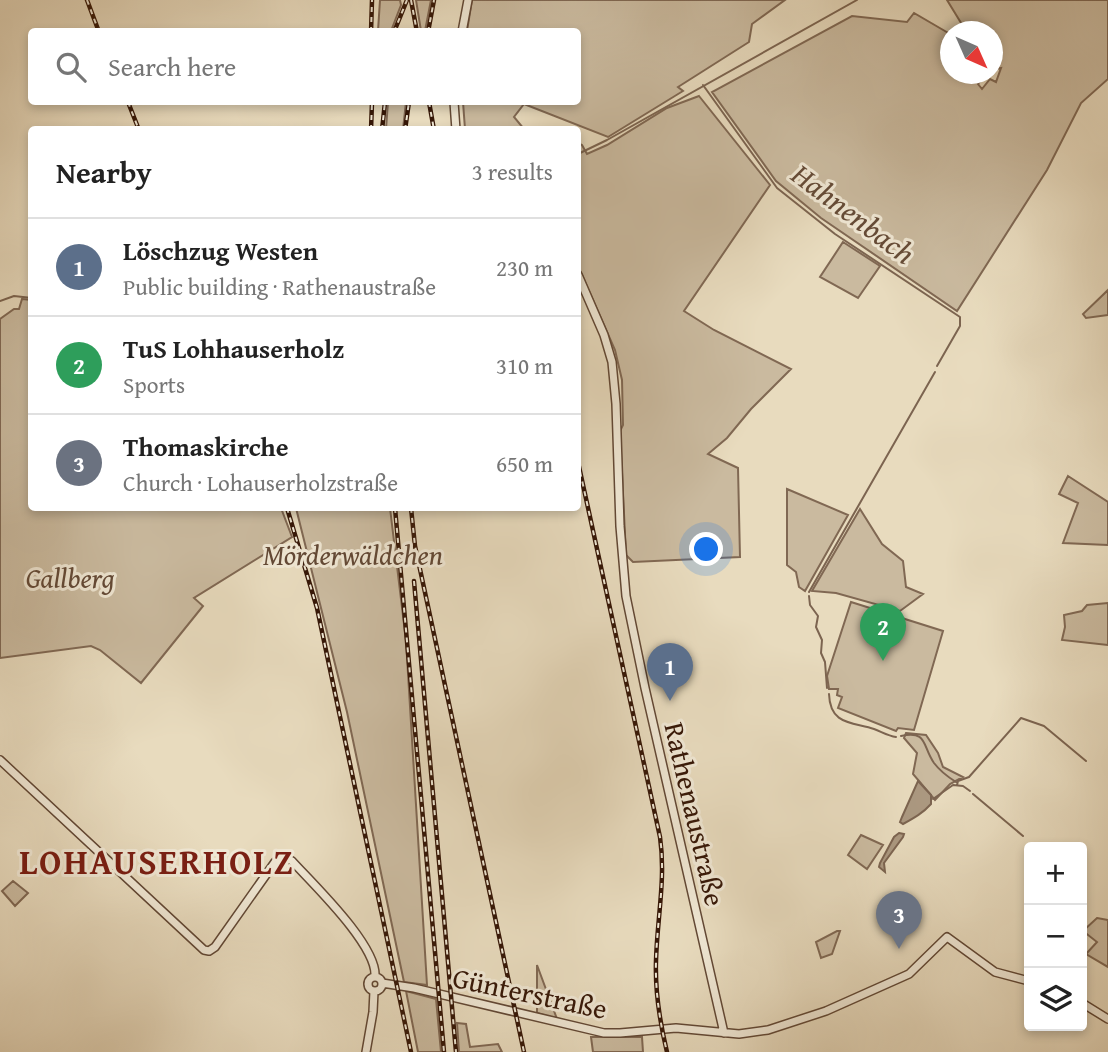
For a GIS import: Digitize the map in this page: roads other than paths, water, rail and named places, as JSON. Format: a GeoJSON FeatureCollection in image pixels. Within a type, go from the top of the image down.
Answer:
{"type":"FeatureCollection","features":[{"type":"Feature","properties":{"kind":"street"},"geometry":{"type":"LineString","coordinates":[[463,28],[468,0]]}},
{"type":"Feature","properties":{"kind":"street"},"geometry":{"type":"LineString","coordinates":[[454,105],[456,126]]}},
{"type":"Feature","properties":{"kind":"street","name":"Rathenaustraße"},"geometry":{"type":"LineString","coordinates":[[581,282],[604,335],[612,362],[626,596],[724,1033]]}},
{"type":"Feature","properties":{"kind":"street"},"geometry":{"type":"LineString","coordinates":[[0,760],[204,950],[209,951],[215,947],[275,862],[285,857],[295,864],[361,940],[375,966],[375,977]]}},
{"type":"Feature","properties":{"kind":"street","name":"Günterstraße"},"geometry":{"type":"LineString","coordinates":[[382,983],[604,1032],[669,1028],[724,1033],[760,1032],[838,1006],[909,974],[947,937],[995,972],[1024,980]]}},
{"type":"Feature","properties":{"kind":"street"},"geometry":{"type":"LineString","coordinates":[[374,991],[380,989],[382,983],[375,977]]}},
{"type":"Feature","properties":{"kind":"street"},"geometry":{"type":"LineString","coordinates":[[374,991],[368,982],[375,977]]}},
{"type":"Feature","properties":{"kind":"street"},"geometry":{"type":"LineString","coordinates":[[366,1052],[374,991]]}},
{"type":"Feature","properties":{"kind":"street"},"geometry":{"type":"LineString","coordinates":[[1087,1006],[1108,1019]]}},
{"type":"Feature","properties":{"kind":"waterway"},"geometry":{"type":"LineString","coordinates":[[581,153],[857,0]]}},
{"type":"Feature","properties":{"kind":"waterway","name":"Hahnenbach"},"geometry":{"type":"LineString","coordinates":[[703,85],[777,188],[835,234],[960,317],[960,326],[937,366]]}},
{"type":"Feature","properties":{"kind":"waterway"},"geometry":{"type":"LineString","coordinates":[[0,301],[14,296],[28,298]]}},
{"type":"Feature","properties":{"kind":"waterway","name":"Hahnenbach"},"geometry":{"type":"LineString","coordinates":[[809,592],[935,372]]}},
{"type":"Feature","properties":{"kind":"waterway","name":"Hahnenbach"},"geometry":{"type":"LineString","coordinates":[[809,596],[810,605],[818,616],[816,627],[822,640],[821,653],[825,662],[827,688]]}},
{"type":"Feature","properties":{"kind":"waterway","name":"Hahnenbach"},"geometry":{"type":"LineString","coordinates":[[829,694],[833,712],[838,717],[896,737]]}},
{"type":"Feature","properties":{"kind":"waterway"},"geometry":{"type":"LineString","coordinates":[[957,785],[958,781],[969,777],[1021,718],[1044,726],[1086,761]]}},
{"type":"Feature","properties":{"kind":"waterway","name":"Hahnenbach"},"geometry":{"type":"LineString","coordinates":[[901,736],[920,737],[934,763],[956,782]]}},
{"type":"Feature","properties":{"kind":"waterway"},"geometry":{"type":"LineString","coordinates":[[933,799],[953,785],[963,786],[970,791]]}},
{"type":"Feature","properties":{"kind":"waterway"},"geometry":{"type":"LineString","coordinates":[[973,794],[1023,836]]}},
{"type":"Feature","properties":{"kind":"railway"},"geometry":{"type":"LineString","coordinates":[[87,0],[98,28]]}},
{"type":"Feature","properties":{"kind":"railway"},"geometry":{"type":"LineString","coordinates":[[371,28],[372,0]]}},
{"type":"Feature","properties":{"kind":"railway"},"geometry":{"type":"LineString","coordinates":[[396,28],[407,0]]}},
{"type":"Feature","properties":{"kind":"railway"},"geometry":{"type":"LineString","coordinates":[[411,0],[416,28]]}},
{"type":"Feature","properties":{"kind":"railway"},"geometry":{"type":"LineString","coordinates":[[429,28],[434,0]]}},
{"type":"Feature","properties":{"kind":"railway"},"geometry":{"type":"LineString","coordinates":[[129,105],[137,126]]}},
{"type":"Feature","properties":{"kind":"railway"},"geometry":{"type":"LineString","coordinates":[[371,126],[372,105]]}},
{"type":"Feature","properties":{"kind":"railway"},"geometry":{"type":"LineString","coordinates":[[382,126],[385,105]]}},
{"type":"Feature","properties":{"kind":"railway"},"geometry":{"type":"LineString","coordinates":[[406,126],[409,105]]}},
{"type":"Feature","properties":{"kind":"railway"},"geometry":{"type":"LineString","coordinates":[[430,105],[433,126]]}},
{"type":"Feature","properties":{"kind":"railway"},"geometry":{"type":"LineString","coordinates":[[581,476],[660,837],[662,884],[656,972],[667,1052]]}},
{"type":"Feature","properties":{"kind":"railway"},"geometry":{"type":"LineString","coordinates":[[288,511],[317,608],[411,1052]]}},
{"type":"Feature","properties":{"kind":"railway"},"geometry":{"type":"LineString","coordinates":[[395,511],[444,1052]]}},
{"type":"Feature","properties":{"kind":"railway"},"geometry":{"type":"LineString","coordinates":[[411,511],[415,546],[524,1052]]}},
{"type":"Feature","properties":{"kind":"railway"},"geometry":{"type":"LineString","coordinates":[[414,581],[456,1052]]}},
{"type":"Feature","properties":{"kind":"place","name":"TuS Lohhauserholz"},"geometry":{"type":"Point","coordinates":[883,661]}},
{"type":"Feature","properties":{"kind":"place","name":"Löschzug Westen"},"geometry":{"type":"Point","coordinates":[670,701]}},
{"type":"Feature","properties":{"kind":"place","name":"Thomaskirche"},"geometry":{"type":"Point","coordinates":[899,949]}},
{"type":"Feature","properties":{"kind":"district","name":"LOHAUSERHOLZ"},"geometry":{"type":"Point","coordinates":[157,862]}},
{"type":"Feature","properties":{"kind":"park label","name":"Mörderwäldchen"},"geometry":{"type":"Point","coordinates":[353,555]}},
{"type":"Feature","properties":{"kind":"park label","name":"Gallberg"},"geometry":{"type":"Point","coordinates":[70,578]}}]}
